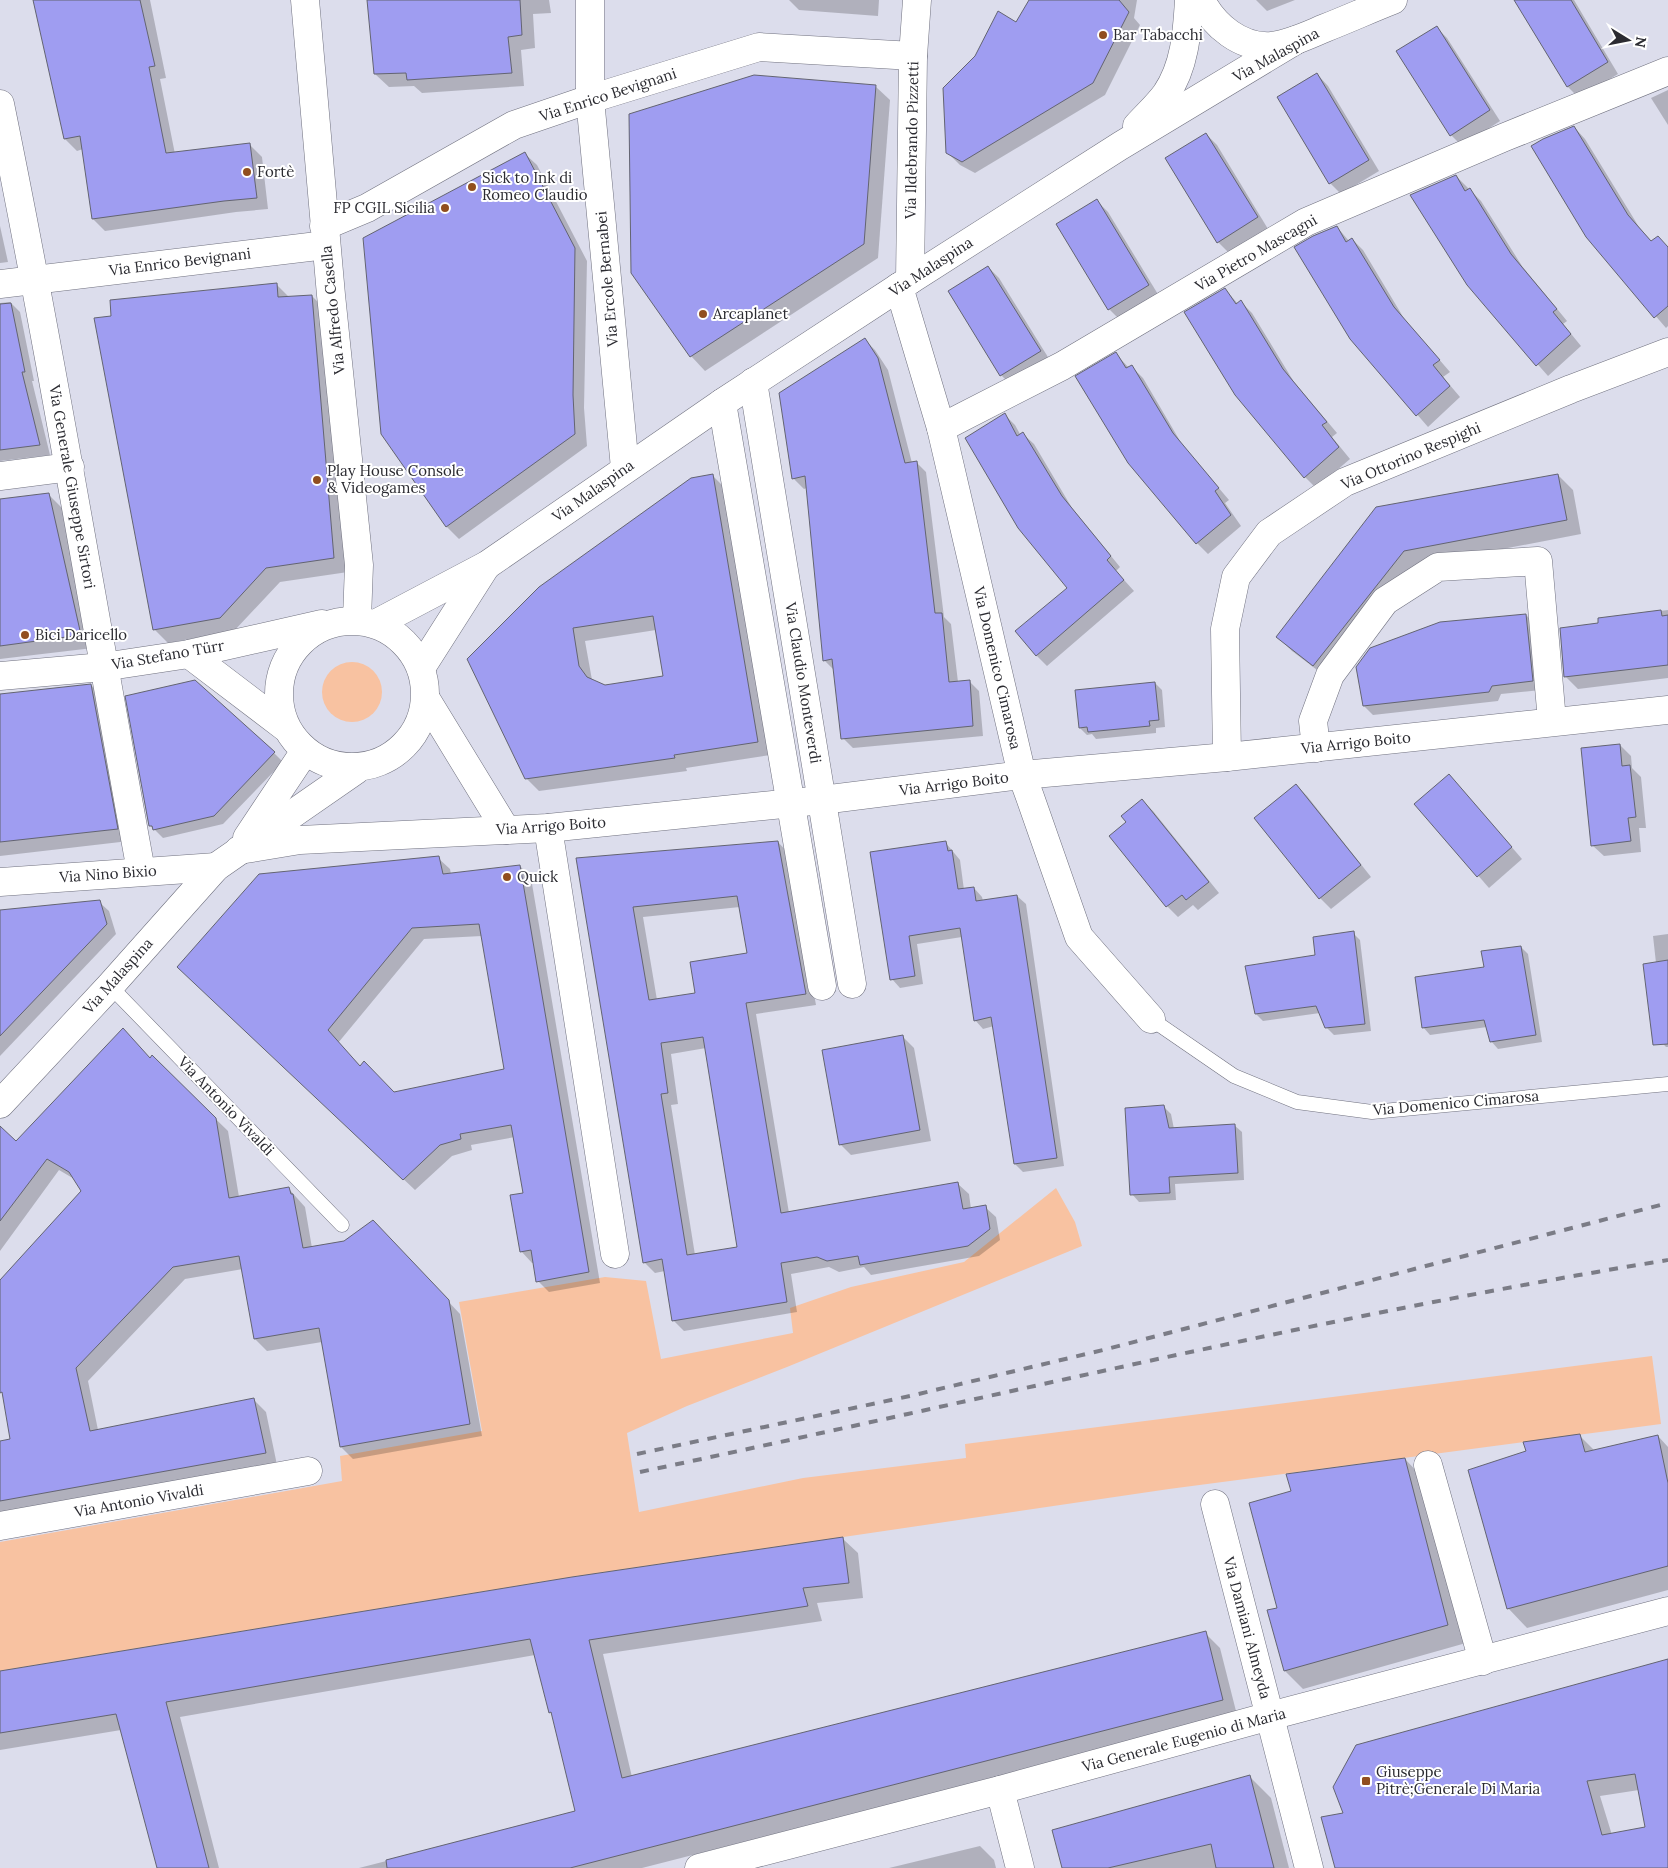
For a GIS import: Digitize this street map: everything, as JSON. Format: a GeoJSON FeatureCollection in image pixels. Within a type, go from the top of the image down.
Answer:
{"type":"FeatureCollection","features":[{"type":"Feature","properties":{"kind":"street","name":"Via Alfredo Casella"},"geometry":{"type":"LineString","coordinates":[[305,0],[325,235],[359,564],[356,621]]}},
{"type":"Feature","properties":{"kind":"street","name":"Via Ercole Bernabei"},"geometry":{"type":"LineString","coordinates":[[590,0],[590,99],[625,468]]}},
{"type":"Feature","properties":{"kind":"street","name":"Via Ildebrando Pizzetti"},"geometry":{"type":"LineString","coordinates":[[905,284],[913,56],[917,0]]}},
{"type":"Feature","properties":{"kind":"street"},"geometry":{"type":"LineString","coordinates":[[1120,146],[1166,94],[1176,74],[1186,46],[1189,0]]}},
{"type":"Feature","properties":{"kind":"street"},"geometry":{"type":"LineString","coordinates":[[1201,0],[1208,13],[1224,31],[1235,38],[1265,46],[1296,40]]}},
{"type":"Feature","properties":{"kind":"street","name":"Via Malaspina"},"geometry":{"type":"LineString","coordinates":[[487,565],[625,468],[753,382],[1120,146],[1296,40],[1393,0]]}},
{"type":"Feature","properties":{"kind":"street","name":"Via Enrico Bevignani"},"geometry":{"type":"LineString","coordinates":[[0,284],[325,235],[367,208],[514,126],[590,99],[759,47],[913,56]]}},
{"type":"Feature","properties":{"kind":"street","name":"Via Pietro Mascagni"},"geometry":{"type":"LineString","coordinates":[[941,428],[1062,366],[1306,222],[1505,137],[1668,71]]}},
{"type":"Feature","properties":{"kind":"street","name":"Via Generale Giuseppe Sirtori"},"geometry":{"type":"LineString","coordinates":[[0,104],[70,467],[103,667],[141,871]]}},
{"type":"Feature","properties":{"kind":"street","name":"Via Domenico Cimarosa"},"geometry":{"type":"LineString","coordinates":[[905,284],[941,428],[1022,775],[1079,937],[1152,1018]]}},
{"type":"Feature","properties":{"kind":"street","name":"Via Ottorino Respighi"},"geometry":{"type":"LineString","coordinates":[[1227,757],[1225,629],[1236,577],[1269,533],[1345,482],[1571,389],[1668,352]]}},
{"type":"Feature","properties":{"kind":"street","name":"Via Claudio Monteverdi"},"geometry":{"type":"LineString","coordinates":[[753,382],[852,984]]}},
{"type":"Feature","properties":{"kind":"street","name":"Via Claudio Monteverdi"},"geometry":{"type":"LineString","coordinates":[[722,403],[792,802],[822,986]]}},
{"type":"Feature","properties":{"kind":"street"},"geometry":{"type":"LineString","coordinates":[[0,476],[70,467]]}},
{"type":"Feature","properties":{"kind":"street"},"geometry":{"type":"LineString","coordinates":[[1316,748],[1313,721],[1330,675],[1385,601],[1438,567],[1538,561],[1552,722]]}},
{"type":"Feature","properties":{"kind":"street"},"geometry":{"type":"LineString","coordinates":[[285,726],[280,699],[286,665],[305,639],[356,621],[487,565]]}},
{"type":"Feature","properties":{"kind":"street"},"geometry":{"type":"LineString","coordinates":[[421,668],[487,565]]}},
{"type":"Feature","properties":{"kind":"street"},"geometry":{"type":"LineString","coordinates":[[356,621],[406,641],[421,668],[426,699],[506,830]]}},
{"type":"Feature","properties":{"kind":"street","name":"Via Stefano Türr"},"geometry":{"type":"LineString","coordinates":[[0,676],[103,667],[189,654],[356,621]]}},
{"type":"Feature","properties":{"kind":"street"},"geometry":{"type":"LineString","coordinates":[[189,654],[285,726],[305,751],[324,764],[356,770],[380,764],[400,749],[416,726],[426,699]]}},
{"type":"Feature","properties":{"kind":"street","name":"Via Arrigo Boito"},"geometry":{"type":"LineString","coordinates":[[239,850],[300,840],[548,828],[822,800],[1022,775],[1227,757],[1668,710]]}},
{"type":"Feature","properties":{"kind":"street"},"geometry":{"type":"LineString","coordinates":[[239,850],[305,751]]}},
{"type":"Feature","properties":{"kind":"street","name":"Via Malaspina"},"geometry":{"type":"LineString","coordinates":[[0,1104],[110,986],[216,867],[356,770]]}},
{"type":"Feature","properties":{"kind":"street"},"geometry":{"type":"LineString","coordinates":[[548,828],[615,1254]]}},
{"type":"Feature","properties":{"kind":"street","name":"Via Nino Bixio"},"geometry":{"type":"LineString","coordinates":[[0,882],[216,867]]}},
{"type":"Feature","properties":{"kind":"street"},"geometry":{"type":"LineString","coordinates":[[1428,1464],[1483,1661]]}},
{"type":"Feature","properties":{"kind":"street","name":"Via Antonio Vivaldi"},"geometry":{"type":"LineString","coordinates":[[0,1526],[308,1471]]}},
{"type":"Feature","properties":{"kind":"street","name":"Via Damiani Almeyda"},"geometry":{"type":"LineString","coordinates":[[1215,1504],[1309,1868]]}},
{"type":"Feature","properties":{"kind":"street","name":"Via Generale Eugenio di Maria"},"geometry":{"type":"LineString","coordinates":[[712,1866],[1668,1611]]}},
{"type":"Feature","properties":{"kind":"street"},"geometry":{"type":"LineString","coordinates":[[1000,1790],[1020,1868]]}},
{"type":"Feature","properties":{"kind":"lane","name":"Via Antonio Vivaldi"},"geometry":{"type":"LineString","coordinates":[[110,986],[342,1226]]}},
{"type":"Feature","properties":{"kind":"lane","name":"Via Domenico Cimarosa"},"geometry":{"type":"LineString","coordinates":[[1152,1018],[1234,1076],[1296,1102],[1372,1112],[1668,1084]]}},
{"type":"Feature","properties":{"kind":"shaded area"},"geometry":{"type":"Polygon","coordinates":[[[352,662],[368,667],[373,671],[377,676],[382,692],[377,708],[373,713],[368,717],[352,722],[336,717],[331,713],[327,708],[322,692],[327,676],[331,671],[336,667],[352,662]]]}},
{"type":"Feature","properties":{"kind":"shaded area"},"geometry":{"type":"Polygon","coordinates":[[[1056,1188],[1075,1222],[1082,1246],[687,1406],[627,1433],[639,1512],[803,1478],[966,1458],[965,1444],[1652,1356],[1661,1424],[1169,1489],[572,1577],[0,1671],[0,1542],[342,1481],[340,1456],[482,1431],[459,1302],[605,1277],[646,1281],[661,1359],[793,1333],[790,1308],[851,1287],[964,1262],[1056,1188]]]}},
{"type":"Feature","properties":{"kind":"building"},"geometry":{"type":"Polygon","coordinates":[[[33,0],[140,0],[155,66],[149,67],[166,153],[250,143],[257,198],[92,219],[80,136],[64,139],[33,0]]]}},
{"type":"Feature","properties":{"kind":"building"},"geometry":{"type":"Polygon","coordinates":[[[367,0],[520,0],[522,35],[508,37],[512,73],[407,80],[406,73],[374,74],[367,0]]]}},
{"type":"Feature","properties":{"kind":"building"},"geometry":{"type":"Polygon","coordinates":[[[1029,0],[1119,0],[1129,12],[1093,83],[962,162],[946,153],[943,88],[975,56],[998,11],[1016,22],[1029,0]]]}},
{"type":"Feature","properties":{"kind":"building"},"geometry":{"type":"Polygon","coordinates":[[[1514,0],[1571,0],[1608,62],[1567,87],[1514,0]]]}},
{"type":"Feature","properties":{"kind":"building"},"geometry":{"type":"Polygon","coordinates":[[[1437,26],[1490,110],[1450,136],[1396,51],[1437,26]]]}},
{"type":"Feature","properties":{"kind":"building"},"geometry":{"type":"Polygon","coordinates":[[[1317,73],[1369,160],[1329,184],[1277,97],[1317,73]]]}},
{"type":"Feature","properties":{"kind":"building"},"geometry":{"type":"Polygon","coordinates":[[[754,75],[876,85],[864,244],[690,357],[631,273],[629,114],[754,75]]]}},
{"type":"Feature","properties":{"kind":"building"},"geometry":{"type":"Polygon","coordinates":[[[1574,126],[1628,215],[1651,241],[1658,236],[1668,247],[1668,306],[1654,318],[1586,237],[1531,146],[1574,126]]]}},
{"type":"Feature","properties":{"kind":"building"},"geometry":{"type":"Polygon","coordinates":[[[1206,133],[1258,217],[1217,243],[1165,158],[1206,133]]]}},
{"type":"Feature","properties":{"kind":"building"},"geometry":{"type":"Polygon","coordinates":[[[525,152],[575,248],[573,395],[575,434],[446,527],[381,434],[363,238],[525,152]]]}},
{"type":"Feature","properties":{"kind":"building"},"geometry":{"type":"Polygon","coordinates":[[[1456,175],[1465,191],[1470,188],[1511,254],[1557,309],[1553,312],[1571,334],[1536,366],[1467,285],[1410,195],[1456,175]]]}},
{"type":"Feature","properties":{"kind":"building"},"geometry":{"type":"Polygon","coordinates":[[[1097,199],[1149,285],[1108,310],[1056,224],[1097,199]]]}},
{"type":"Feature","properties":{"kind":"building"},"geometry":{"type":"Polygon","coordinates":[[[1337,226],[1346,242],[1352,238],[1394,307],[1440,360],[1433,365],[1450,386],[1416,416],[1350,339],[1294,247],[1313,236],[1337,226]]]}},
{"type":"Feature","properties":{"kind":"building"},"geometry":{"type":"Polygon","coordinates":[[[988,266],[1041,351],[1000,376],[948,291],[988,266]]]}},
{"type":"Feature","properties":{"kind":"building"},"geometry":{"type":"Polygon","coordinates":[[[277,283],[278,297],[312,295],[334,558],[266,568],[220,618],[153,630],[94,318],[111,316],[110,300],[277,283]]]}},
{"type":"Feature","properties":{"kind":"building"},"geometry":{"type":"Polygon","coordinates":[[[1225,288],[1236,304],[1241,300],[1283,369],[1327,422],[1322,425],[1339,447],[1304,478],[1235,395],[1184,312],[1225,288]]]}},
{"type":"Feature","properties":{"kind":"building"},"geometry":{"type":"Polygon","coordinates":[[[11,303],[25,372],[22,372],[40,445],[0,450],[0,304],[11,303]]]}},
{"type":"Feature","properties":{"kind":"building"},"geometry":{"type":"Polygon","coordinates":[[[865,338],[878,358],[905,463],[917,461],[935,613],[942,613],[949,682],[970,680],[973,726],[841,739],[832,659],[823,661],[805,476],[792,479],[779,393],[865,338]]]}},
{"type":"Feature","properties":{"kind":"building"},"geometry":{"type":"Polygon","coordinates":[[[1116,352],[1126,368],[1132,365],[1173,433],[1219,488],[1215,491],[1231,515],[1196,544],[1128,463],[1075,376],[1116,352]]]}},
{"type":"Feature","properties":{"kind":"building"},"geometry":{"type":"Polygon","coordinates":[[[1005,413],[1017,436],[1023,432],[1062,496],[1111,556],[1107,560],[1124,580],[1036,656],[1015,631],[1067,588],[1018,528],[965,438],[1005,413]]]}},
{"type":"Feature","properties":{"kind":"building"},"geometry":{"type":"Polygon","coordinates":[[[713,474],[758,742],[674,755],[675,758],[525,779],[467,659],[539,587],[691,478],[713,474]],[[653,616],[573,628],[579,666],[587,677],[605,685],[663,676],[653,616]]]}},
{"type":"Feature","properties":{"kind":"building"},"geometry":{"type":"Polygon","coordinates":[[[1558,474],[1567,520],[1404,551],[1313,666],[1276,637],[1376,507],[1558,474]]]}},
{"type":"Feature","properties":{"kind":"building"},"geometry":{"type":"Polygon","coordinates":[[[49,493],[81,635],[0,646],[0,499],[49,493]]]}},
{"type":"Feature","properties":{"kind":"building"},"geometry":{"type":"Polygon","coordinates":[[[1661,610],[1662,616],[1668,615],[1668,665],[1564,677],[1560,628],[1598,623],[1598,618],[1661,610]]]}},
{"type":"Feature","properties":{"kind":"building"},"geometry":{"type":"Polygon","coordinates":[[[1526,614],[1533,681],[1492,686],[1489,692],[1363,706],[1356,667],[1370,648],[1440,622],[1526,614]]]}},
{"type":"Feature","properties":{"kind":"building"},"geometry":{"type":"Polygon","coordinates":[[[195,680],[275,752],[214,816],[153,830],[152,826],[149,826],[125,696],[195,680]]]}},
{"type":"Feature","properties":{"kind":"building"},"geometry":{"type":"Polygon","coordinates":[[[1155,682],[1159,720],[1149,721],[1150,726],[1088,732],[1087,727],[1079,728],[1075,690],[1155,682]]]}},
{"type":"Feature","properties":{"kind":"building"},"geometry":{"type":"Polygon","coordinates":[[[91,684],[118,829],[0,842],[0,694],[91,684]]]}},
{"type":"Feature","properties":{"kind":"building"},"geometry":{"type":"Polygon","coordinates":[[[1620,744],[1622,766],[1630,765],[1636,817],[1628,818],[1631,841],[1591,846],[1581,748],[1620,744]]]}},
{"type":"Feature","properties":{"kind":"building"},"geometry":{"type":"Polygon","coordinates":[[[1449,774],[1512,847],[1477,877],[1414,804],[1449,774]]]}},
{"type":"Feature","properties":{"kind":"building"},"geometry":{"type":"Polygon","coordinates":[[[1296,784],[1361,865],[1319,899],[1254,818],[1296,784]]]}},
{"type":"Feature","properties":{"kind":"building"},"geometry":{"type":"Polygon","coordinates":[[[1142,799],[1209,882],[1186,900],[1182,895],[1166,907],[1109,836],[1126,822],[1121,816],[1142,799]]]}},
{"type":"Feature","properties":{"kind":"building"},"geometry":{"type":"Polygon","coordinates":[[[778,841],[806,994],[746,1003],[781,1213],[958,1182],[963,1209],[986,1205],[990,1229],[968,1246],[860,1265],[858,1256],[827,1261],[817,1257],[781,1263],[787,1302],[672,1321],[662,1259],[643,1263],[576,858],[778,841]],[[737,896],[633,907],[649,1000],[695,993],[690,962],[747,953],[737,896]],[[703,1037],[661,1043],[668,1093],[661,1094],[687,1255],[737,1247],[703,1037]]]}},
{"type":"Feature","properties":{"kind":"building"},"geometry":{"type":"Polygon","coordinates":[[[946,841],[948,851],[952,850],[958,889],[974,887],[976,901],[1017,895],[1057,1158],[1014,1164],[991,1017],[974,1021],[960,928],[909,936],[915,976],[890,980],[870,852],[946,841]]]}},
{"type":"Feature","properties":{"kind":"building"},"geometry":{"type":"Polygon","coordinates":[[[439,856],[443,874],[520,865],[589,1272],[536,1282],[531,1250],[520,1252],[510,1195],[523,1193],[511,1125],[460,1134],[461,1139],[440,1145],[403,1180],[177,967],[259,874],[439,856]],[[479,924],[412,928],[328,1030],[360,1066],[364,1061],[394,1092],[504,1069],[479,924]]]}},
{"type":"Feature","properties":{"kind":"building"},"geometry":{"type":"Polygon","coordinates":[[[100,900],[107,924],[0,1036],[0,910],[100,900]]]}},
{"type":"Feature","properties":{"kind":"building"},"geometry":{"type":"Polygon","coordinates":[[[1354,931],[1365,1024],[1325,1028],[1316,1006],[1255,1014],[1245,966],[1315,955],[1313,937],[1354,931]]]}},
{"type":"Feature","properties":{"kind":"building"},"geometry":{"type":"Polygon","coordinates":[[[1521,946],[1536,1035],[1490,1042],[1484,1020],[1422,1028],[1415,977],[1484,967],[1481,951],[1521,946]]]}},
{"type":"Feature","properties":{"kind":"building"},"geometry":{"type":"Polygon","coordinates":[[[1668,960],[1668,1044],[1653,1045],[1643,964],[1668,960]]]}},
{"type":"Feature","properties":{"kind":"building"},"geometry":{"type":"Polygon","coordinates":[[[123,1028],[150,1058],[152,1055],[216,1118],[229,1198],[289,1187],[291,1194],[293,1194],[303,1248],[344,1241],[373,1220],[449,1300],[470,1424],[340,1447],[319,1328],[254,1339],[239,1256],[173,1267],[76,1368],[90,1431],[254,1398],[266,1453],[0,1501],[0,1441],[10,1439],[2,1392],[0,1393],[0,1280],[81,1191],[69,1172],[47,1159],[0,1221],[0,1126],[16,1141],[123,1028]]]}},
{"type":"Feature","properties":{"kind":"building"},"geometry":{"type":"Polygon","coordinates":[[[903,1035],[920,1130],[839,1145],[822,1050],[903,1035]]]}},
{"type":"Feature","properties":{"kind":"building"},"geometry":{"type":"Polygon","coordinates":[[[1164,1105],[1169,1128],[1235,1124],[1238,1173],[1169,1177],[1170,1193],[1130,1195],[1125,1108],[1164,1105]]]}},
{"type":"Feature","properties":{"kind":"building"},"geometry":{"type":"Polygon","coordinates":[[[1580,1434],[1585,1452],[1658,1435],[1668,1483],[1668,1566],[1507,1609],[1468,1470],[1526,1451],[1523,1442],[1580,1434]]]}},
{"type":"Feature","properties":{"kind":"building"},"geometry":{"type":"Polygon","coordinates":[[[1405,1458],[1448,1625],[1284,1671],[1267,1610],[1277,1608],[1249,1503],[1291,1491],[1286,1474],[1405,1458]]]}},
{"type":"Feature","properties":{"kind":"building"},"geometry":{"type":"Polygon","coordinates":[[[843,1537],[849,1583],[803,1588],[808,1606],[589,1640],[622,1778],[1206,1631],[1223,1700],[570,1868],[387,1868],[386,1860],[575,1811],[551,1712],[549,1713],[530,1639],[166,1702],[209,1868],[157,1868],[116,1714],[0,1733],[0,1671],[572,1577],[843,1537]]]}},
{"type":"Feature","properties":{"kind":"building"},"geometry":{"type":"Polygon","coordinates":[[[1668,1659],[1668,1868],[1335,1868],[1321,1817],[1343,1813],[1333,1787],[1356,1745],[1668,1659]],[[1635,1774],[1587,1781],[1602,1835],[1645,1827],[1635,1774]]]}},
{"type":"Feature","properties":{"kind":"building"},"geometry":{"type":"Polygon","coordinates":[[[1250,1775],[1274,1868],[1216,1868],[1211,1844],[1108,1868],[1062,1868],[1052,1830],[1250,1775]]]}},
{"type":"Feature","properties":{"kind":"railway"},"geometry":{"type":"LineString","coordinates":[[637,1454],[910,1396],[1103,1350],[1668,1203]]}},
{"type":"Feature","properties":{"kind":"railway"},"geometry":{"type":"LineString","coordinates":[[640,1472],[1282,1333],[1539,1282],[1668,1260]]}},
{"type":"Feature","properties":{"kind":"place","name":"Bar Tabacchi"},"geometry":{"type":"Point","coordinates":[1103,35]}},
{"type":"Feature","properties":{"kind":"place","name":"Fortè"},"geometry":{"type":"Point","coordinates":[247,172]}},
{"type":"Feature","properties":{"kind":"place","name":"Sick to Ink di Romeo Claudio"},"geometry":{"type":"Point","coordinates":[472,187]}},
{"type":"Feature","properties":{"kind":"place","name":"FP CGIL Sicilia"},"geometry":{"type":"Point","coordinates":[445,208]}},
{"type":"Feature","properties":{"kind":"place","name":"Arcaplanet"},"geometry":{"type":"Point","coordinates":[703,314]}},
{"type":"Feature","properties":{"kind":"place","name":"Play House Console & Videogames"},"geometry":{"type":"Point","coordinates":[317,480]}},
{"type":"Feature","properties":{"kind":"place","name":"Bici Daricello"},"geometry":{"type":"Point","coordinates":[25,635]}},
{"type":"Feature","properties":{"kind":"place","name":"Quick"},"geometry":{"type":"Point","coordinates":[507,877]}},
{"type":"Feature","properties":{"kind":"place","name":"Giuseppe Pitrè;Generale Di Maria"},"geometry":{"type":"Point","coordinates":[1366,1781]}}]}
